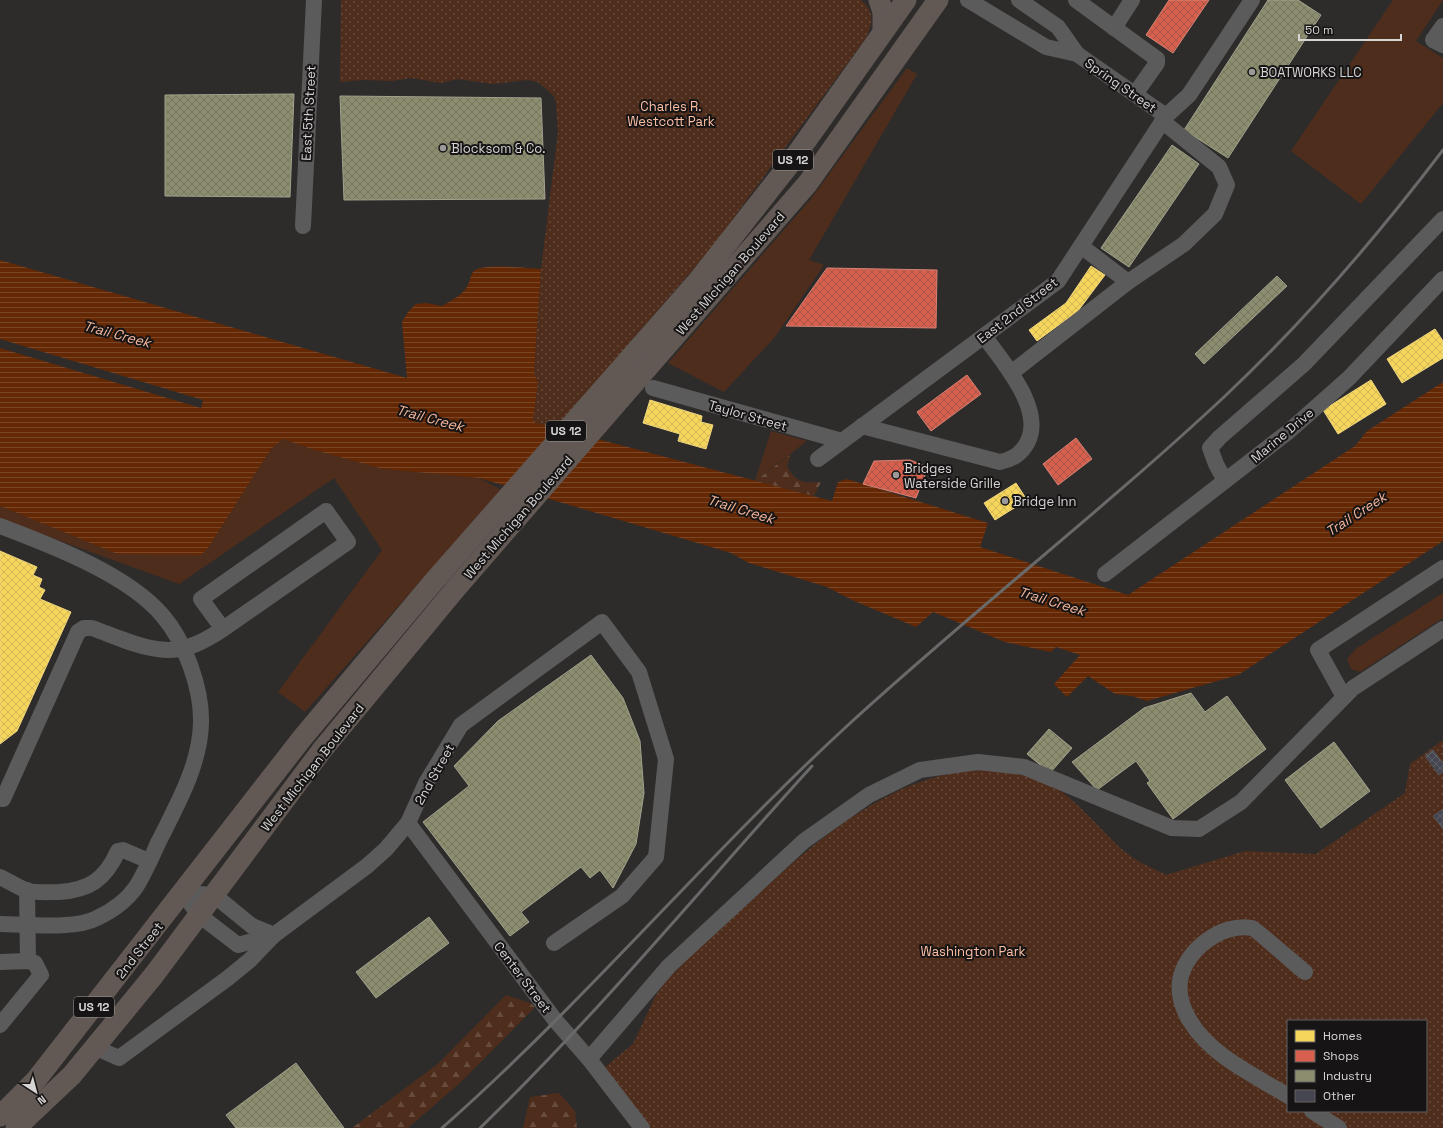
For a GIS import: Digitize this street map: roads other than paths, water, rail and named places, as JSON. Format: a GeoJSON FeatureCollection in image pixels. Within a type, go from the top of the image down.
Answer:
{"type":"FeatureCollection","features":[{"type":"Feature","properties":{"kind":"main road"},"geometry":{"type":"LineString","coordinates":[[879,0],[883,12],[883,32]]}},
{"type":"Feature","properties":{"kind":"main road","name":"West Michigan Boulevard"},"geometry":{"type":"LineString","coordinates":[[183,893],[303,737],[435,580],[697,282],[789,165],[906,0]]}},
{"type":"Feature","properties":{"kind":"main road","name":"West Michigan Boulevard"},"geometry":{"type":"LineString","coordinates":[[214,895],[322,750],[457,587],[808,183],[938,0]]}},
{"type":"Feature","properties":{"kind":"main road","name":"2nd Street"},"geometry":{"type":"LineString","coordinates":[[0,1116],[36,1080],[183,893]]}},
{"type":"Feature","properties":{"kind":"main road","name":"2nd Street"},"geometry":{"type":"LineString","coordinates":[[16,1128],[72,1075],[154,975],[214,895]]}},
{"type":"Feature","properties":{"kind":"street","name":"East 5th Street"},"geometry":{"type":"LineString","coordinates":[[303,226],[314,0]]}},
{"type":"Feature","properties":{"kind":"street","name":"Spring Street"},"geometry":{"type":"LineString","coordinates":[[968,0],[1046,47],[1077,54]]}},
{"type":"Feature","properties":{"kind":"street","name":"Spring Street"},"geometry":{"type":"LineString","coordinates":[[1011,373],[1128,282],[1184,244],[1215,214],[1227,185],[1219,167],[1164,118],[1135,94],[1077,54],[1058,27],[1019,0]]}},
{"type":"Feature","properties":{"kind":"street"},"geometry":{"type":"LineString","coordinates":[[1114,28],[1132,0]]}},
{"type":"Feature","properties":{"kind":"street","name":"East 2nd Street"},"geometry":{"type":"LineString","coordinates":[[818,459],[1058,281],[1164,118],[1189,95],[1252,0]]}},
{"type":"Feature","properties":{"kind":"street"},"geometry":{"type":"LineString","coordinates":[[1081,2],[1157,59],[1157,63],[1135,94]]}},
{"type":"Feature","properties":{"kind":"street"},"geometry":{"type":"LineString","coordinates":[[1443,26],[1433,40],[1443,45]]}},
{"type":"Feature","properties":{"kind":"street"},"geometry":{"type":"LineString","coordinates":[[1225,481],[1210,448],[1220,437],[1304,364],[1443,219]]}},
{"type":"Feature","properties":{"kind":"street"},"geometry":{"type":"LineString","coordinates":[[1081,246],[1128,282]]}},
{"type":"Feature","properties":{"kind":"street","name":"Marine Drive"},"geometry":{"type":"LineString","coordinates":[[1106,574],[1288,432],[1349,378],[1443,279]]}},
{"type":"Feature","properties":{"kind":"street"},"geometry":{"type":"LineString","coordinates":[[862,426],[1000,462],[1010,460],[1019,454],[1026,445],[1032,433],[1031,416],[1026,400],[1011,373],[984,336]]}},
{"type":"Feature","properties":{"kind":"street","name":"Taylor Street"},"geometry":{"type":"LineString","coordinates":[[654,388],[842,441]]}},
{"type":"Feature","properties":{"kind":"street"},"geometry":{"type":"LineString","coordinates":[[0,797],[4,799],[78,632],[84,628],[92,628],[141,645],[162,649],[183,649],[203,641],[223,629],[348,542],[326,511],[200,598],[223,629]]}},
{"type":"Feature","properties":{"kind":"street"},"geometry":{"type":"LineString","coordinates":[[0,526],[50,545],[100,570],[142,596],[162,615],[175,632],[192,668],[198,695],[201,723],[194,762],[188,780],[136,887],[117,906],[96,919],[75,925],[0,924]]}},
{"type":"Feature","properties":{"kind":"street"},"geometry":{"type":"LineString","coordinates":[[1344,697],[1318,650],[1443,568]]}},
{"type":"Feature","properties":{"kind":"street","name":"2nd Street"},"geometry":{"type":"LineString","coordinates":[[183,893],[199,915],[238,944],[274,935],[367,866],[386,849],[408,823],[426,783],[461,725],[602,622],[638,672],[666,759],[656,857],[622,896],[554,943]]}},
{"type":"Feature","properties":{"kind":"street"},"geometry":{"type":"LineString","coordinates":[[589,1059],[670,966],[804,841],[868,795],[920,770],[978,762],[1024,767],[1172,828],[1199,829],[1241,802],[1353,688],[1443,629]]}},
{"type":"Feature","properties":{"kind":"street","name":"Center Street"},"geometry":{"type":"LineString","coordinates":[[408,823],[555,1020],[589,1059],[642,1128]]}},
{"type":"Feature","properties":{"kind":"street"},"geometry":{"type":"LineString","coordinates":[[0,877],[27,890],[47,892],[75,891],[86,888],[98,881],[118,851],[123,850],[149,861]]}},
{"type":"Feature","properties":{"kind":"street"},"geometry":{"type":"LineString","coordinates":[[27,890],[28,961]]}},
{"type":"Feature","properties":{"kind":"street"},"geometry":{"type":"LineString","coordinates":[[94,1047],[119,1058],[228,978],[250,960],[274,935],[252,926],[214,895],[183,893]]}},
{"type":"Feature","properties":{"kind":"street"},"geometry":{"type":"LineString","coordinates":[[1287,1095],[1223,1056],[1203,1038],[1182,1007],[1179,994],[1180,979],[1185,965],[1203,944],[1218,933],[1241,928],[1253,928],[1306,972]]}},
{"type":"Feature","properties":{"kind":"street"},"geometry":{"type":"LineString","coordinates":[[0,962],[28,961],[35,963],[41,975],[0,1025]]}},
{"type":"Feature","properties":{"kind":"street"},"geometry":{"type":"LineString","coordinates":[[1314,1112],[1339,1128]]}},
{"type":"Feature","properties":{"kind":"water","name":"Trail Creek"},"geometry":{"type":"Polygon","coordinates":[[[0,260],[407,378],[402,322],[408,312],[416,304],[426,303],[442,306],[446,304],[464,291],[474,271],[486,267],[541,269],[534,374],[538,382],[533,422],[832,501],[838,482],[847,479],[988,523],[980,547],[1128,595],[1355,446],[1367,431],[1443,382],[1443,541],[1238,675],[1147,701],[1132,696],[1115,694],[1088,676],[1067,697],[1054,684],[1080,655],[1056,647],[1051,652],[1005,642],[933,612],[916,627],[852,600],[827,587],[749,563],[731,553],[479,478],[383,469],[314,450],[283,439],[271,449],[208,548],[201,555],[117,554],[0,506],[0,348],[201,408],[203,400],[0,339],[0,260]]]}},
{"type":"Feature","properties":{"kind":"railway"},"geometry":{"type":"LineString","coordinates":[[442,1128],[495,1080],[546,1030],[795,775],[847,726],[941,643],[1131,481],[1254,368],[1311,309],[1365,247],[1443,150]]}},
{"type":"Feature","properties":{"kind":"railway"},"geometry":{"type":"LineString","coordinates":[[480,1128],[524,1085],[608,995],[812,766]]}},
{"type":"Feature","properties":{"kind":"place","name":"BOATWORKS LLC"},"geometry":{"type":"Point","coordinates":[1252,72]}},
{"type":"Feature","properties":{"kind":"place","name":"Blocksom & Co."},"geometry":{"type":"Point","coordinates":[443,148]}},
{"type":"Feature","properties":{"kind":"place","name":"Bridges Waterside Grille"},"geometry":{"type":"Point","coordinates":[896,475]}},
{"type":"Feature","properties":{"kind":"place","name":"Bridge Inn"},"geometry":{"type":"Point","coordinates":[1005,501]}},
{"type":"Feature","properties":{"kind":"park label","name":"Charles R. Westcott Park"},"geometry":{"type":"Point","coordinates":[671,114]}},
{"type":"Feature","properties":{"kind":"park label","name":"Washington Park"},"geometry":{"type":"Point","coordinates":[973,951]}}]}
